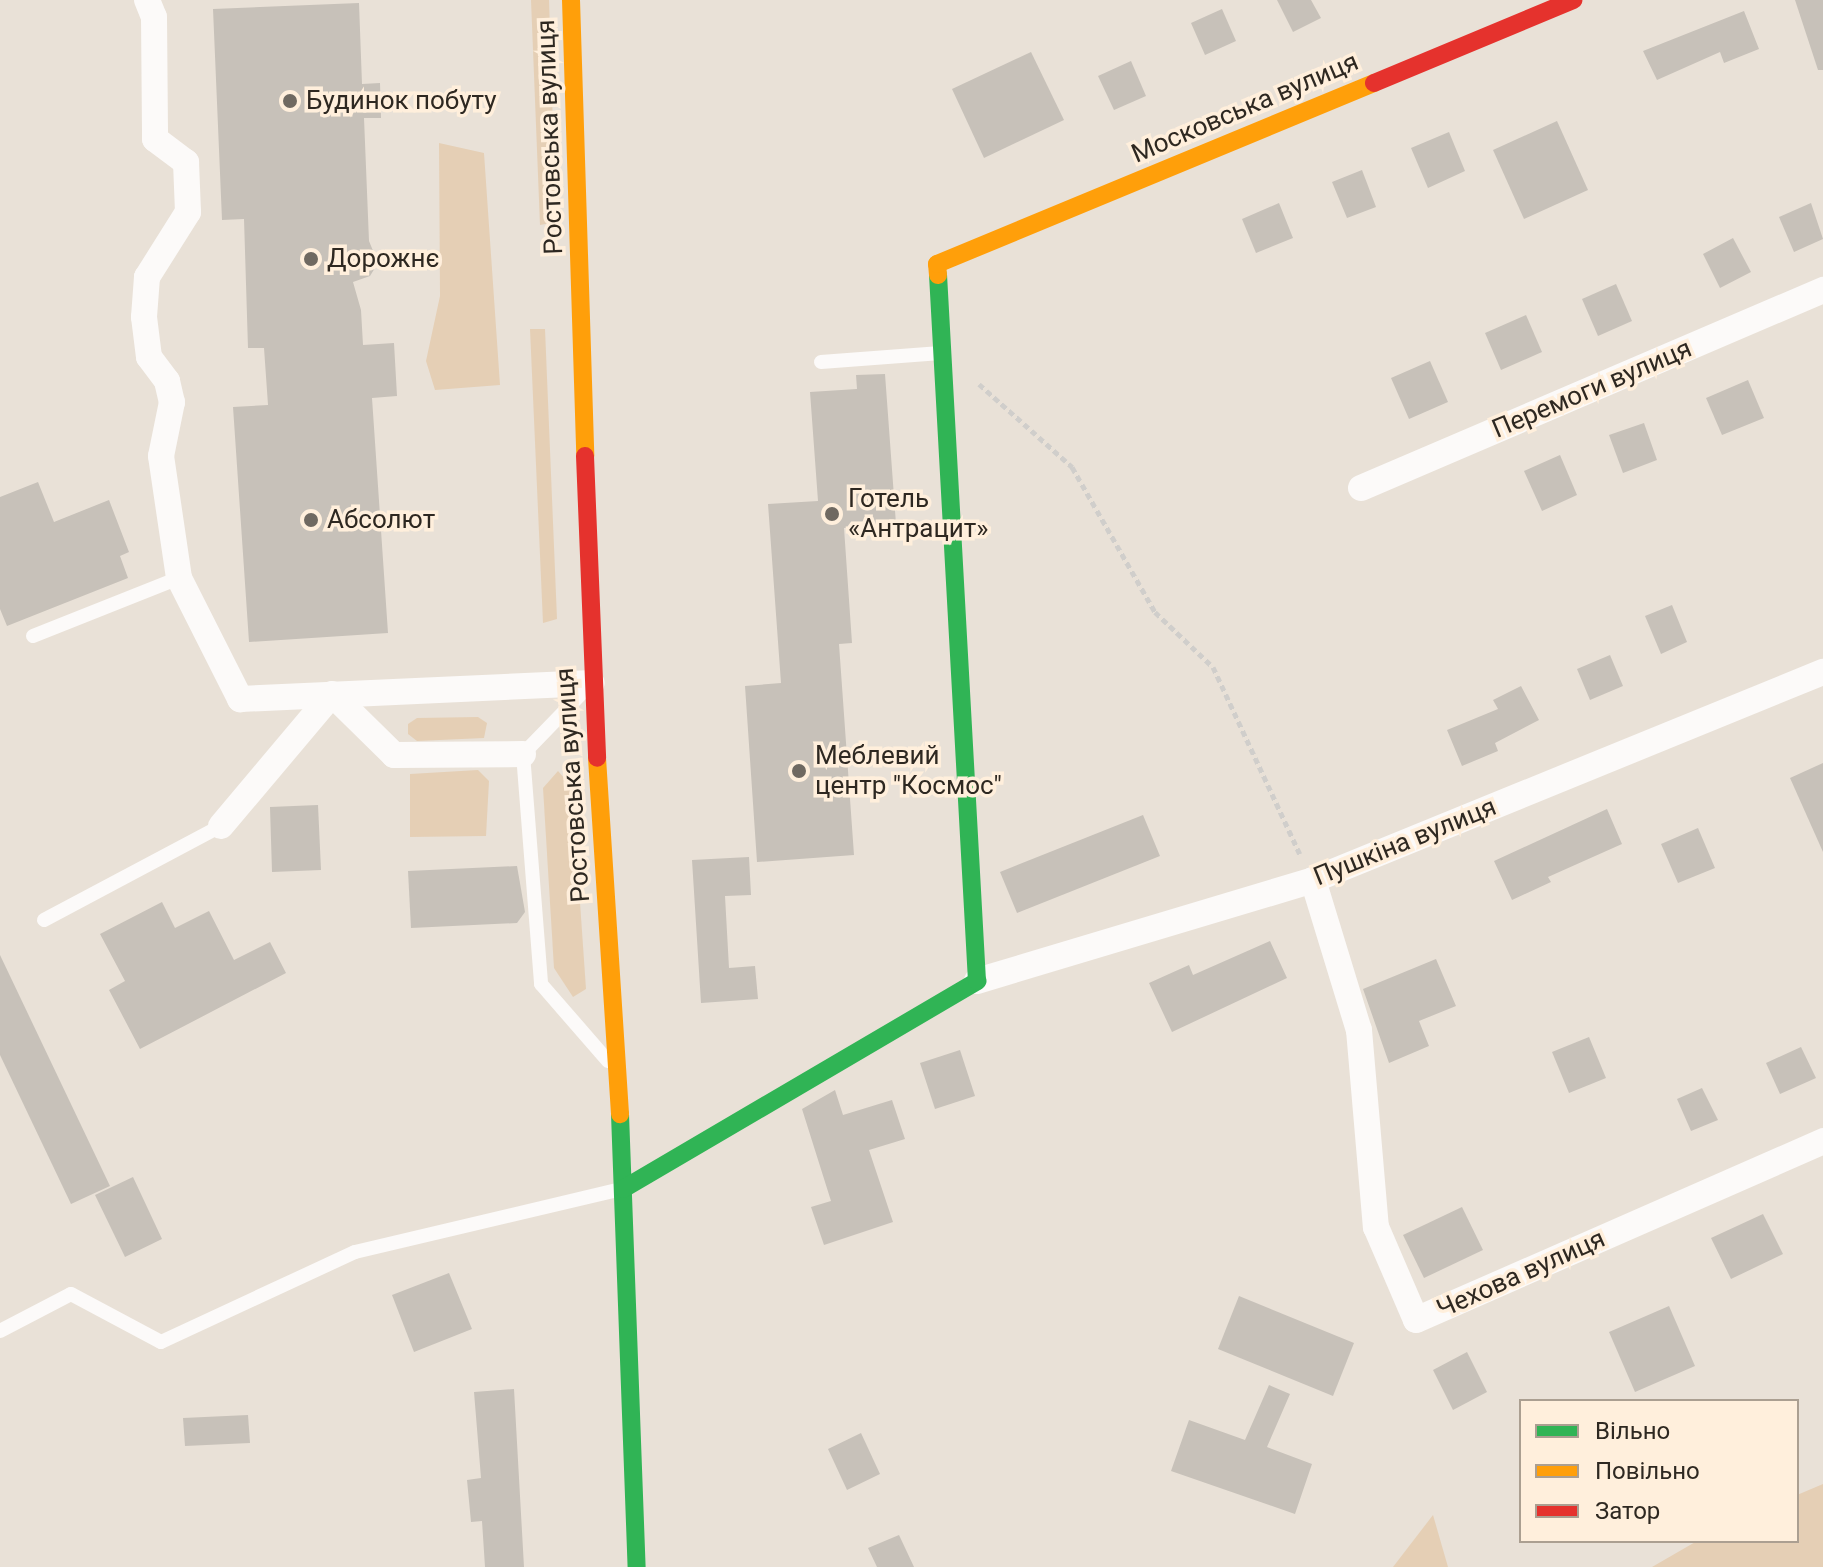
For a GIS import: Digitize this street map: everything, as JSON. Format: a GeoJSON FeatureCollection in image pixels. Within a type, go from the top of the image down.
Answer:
{"type":"FeatureCollection","features":[{"type":"Feature","properties":{"kind":"main road","name":"Ростовська вулиця"},"geometry":{"type":"LineString","coordinates":[[571,0],[592,683],[619,1074],[637,1567]]}},
{"type":"Feature","properties":{"kind":"main road","name":"Московська вулиця"},"geometry":{"type":"LineString","coordinates":[[942,353],[937,264],[1573,0]]}},
{"type":"Feature","properties":{"kind":"main road"},"geometry":{"type":"LineString","coordinates":[[623,1189],[977,981],[942,353]]}},
{"type":"Feature","properties":{"kind":"street"},"geometry":{"type":"LineString","coordinates":[[147,0],[154,17],[155,139],[186,162],[188,212],[147,277],[144,317],[149,357],[167,381],[172,402],[161,456],[179,578],[240,699],[592,683]]}},
{"type":"Feature","properties":{"kind":"street","name":"Перемоги вулиця"},"geometry":{"type":"LineString","coordinates":[[1361,488],[1823,290]]}},
{"type":"Feature","properties":{"kind":"street","name":"Пушкіна вулиця"},"geometry":{"type":"LineString","coordinates":[[977,981],[1313,880],[1823,672]]}},
{"type":"Feature","properties":{"kind":"street"},"geometry":{"type":"LineString","coordinates":[[332,694],[394,755],[523,754]]}},
{"type":"Feature","properties":{"kind":"street"},"geometry":{"type":"LineString","coordinates":[[221,826],[332,694]]}},
{"type":"Feature","properties":{"kind":"street","name":"Чехова вулиця"},"geometry":{"type":"LineString","coordinates":[[1313,880],[1359,1030],[1376,1227],[1416,1320],[1823,1141]]}},
{"type":"Feature","properties":{"kind":"lane"},"geometry":{"type":"LineString","coordinates":[[821,362],[942,353]]}},
{"type":"Feature","properties":{"kind":"lane"},"geometry":{"type":"LineString","coordinates":[[33,636],[179,578]]}},
{"type":"Feature","properties":{"kind":"lane"},"geometry":{"type":"LineString","coordinates":[[592,683],[523,754],[541,984],[619,1074]]}},
{"type":"Feature","properties":{"kind":"lane"},"geometry":{"type":"LineString","coordinates":[[44,920],[221,826]]}},
{"type":"Feature","properties":{"kind":"lane"},"geometry":{"type":"LineString","coordinates":[[0,1331],[71,1294],[161,1342],[355,1252],[623,1189]]}},
{"type":"Feature","properties":{"kind":"path"},"geometry":{"type":"LineString","coordinates":[[942,353],[1072,467],[1155,612],[1213,667],[1313,880]]}},
{"type":"Feature","properties":{"kind":"shaded area"},"geometry":{"type":"Polygon","coordinates":[[[531,0],[549,0],[556,222],[540,225],[531,0]]]}},
{"type":"Feature","properties":{"kind":"shaded area"},"geometry":{"type":"Polygon","coordinates":[[[439,143],[484,153],[500,385],[435,390],[426,361],[440,296],[439,143]]]}},
{"type":"Feature","properties":{"kind":"shaded area"},"geometry":{"type":"Polygon","coordinates":[[[530,329],[545,329],[557,619],[543,623],[530,329]]]}},
{"type":"Feature","properties":{"kind":"shaded area"},"geometry":{"type":"Polygon","coordinates":[[[478,717],[487,723],[484,738],[417,741],[408,734],[408,724],[417,718],[478,717]]]}},
{"type":"Feature","properties":{"kind":"shaded area"},"geometry":{"type":"Polygon","coordinates":[[[478,770],[489,781],[486,836],[410,837],[410,774],[478,770]]]}},
{"type":"Feature","properties":{"kind":"shaded area"},"geometry":{"type":"Polygon","coordinates":[[[558,771],[572,787],[586,989],[573,997],[554,968],[543,788],[558,771]]]}},
{"type":"Feature","properties":{"kind":"shaded area"},"geometry":{"type":"Polygon","coordinates":[[[1823,1484],[1823,1567],[1652,1567],[1694,1543],[1799,1543],[1799,1494],[1823,1484]]]}},
{"type":"Feature","properties":{"kind":"shaded area"},"geometry":{"type":"Polygon","coordinates":[[[1433,1515],[1448,1567],[1393,1567],[1433,1515]]]}},
{"type":"Feature","properties":{"kind":"building"},"geometry":{"type":"Polygon","coordinates":[[[1277,0],[1311,0],[1321,18],[1293,32],[1277,0]]]}},
{"type":"Feature","properties":{"kind":"building"},"geometry":{"type":"Polygon","coordinates":[[[1795,0],[1823,0],[1823,70],[1818,70],[1795,0]]]}},
{"type":"Feature","properties":{"kind":"building"},"geometry":{"type":"Polygon","coordinates":[[[359,3],[362,84],[380,83],[381,118],[364,118],[369,241],[378,263],[370,276],[353,282],[361,310],[363,345],[394,343],[397,396],[372,398],[388,633],[249,642],[233,407],[268,405],[264,348],[248,348],[244,219],[222,220],[213,9],[359,3]]]}},
{"type":"Feature","properties":{"kind":"building"},"geometry":{"type":"Polygon","coordinates":[[[1222,9],[1236,41],[1205,55],[1191,23],[1222,9]]]}},
{"type":"Feature","properties":{"kind":"building"},"geometry":{"type":"Polygon","coordinates":[[[1744,11],[1759,49],[1724,63],[1720,52],[1657,80],[1643,51],[1744,11]]]}},
{"type":"Feature","properties":{"kind":"building"},"geometry":{"type":"Polygon","coordinates":[[[1031,52],[1064,120],[984,158],[952,89],[1031,52]]]}},
{"type":"Feature","properties":{"kind":"building"},"geometry":{"type":"Polygon","coordinates":[[[1131,61],[1146,96],[1114,110],[1098,76],[1131,61]]]}},
{"type":"Feature","properties":{"kind":"building"},"geometry":{"type":"Polygon","coordinates":[[[1557,121],[1588,190],[1524,219],[1493,150],[1557,121]]]}},
{"type":"Feature","properties":{"kind":"building"},"geometry":{"type":"Polygon","coordinates":[[[1449,132],[1465,171],[1428,188],[1411,148],[1449,132]]]}},
{"type":"Feature","properties":{"kind":"building"},"geometry":{"type":"Polygon","coordinates":[[[1362,170],[1376,207],[1347,218],[1332,182],[1362,170]]]}},
{"type":"Feature","properties":{"kind":"building"},"geometry":{"type":"Polygon","coordinates":[[[1279,203],[1293,238],[1256,253],[1242,219],[1279,203]]]}},
{"type":"Feature","properties":{"kind":"building"},"geometry":{"type":"Polygon","coordinates":[[[1811,203],[1823,239],[1794,252],[1779,217],[1811,203]]]}},
{"type":"Feature","properties":{"kind":"building"},"geometry":{"type":"Polygon","coordinates":[[[1733,238],[1751,272],[1720,288],[1703,254],[1733,238]]]}},
{"type":"Feature","properties":{"kind":"building"},"geometry":{"type":"Polygon","coordinates":[[[1616,284],[1632,321],[1598,336],[1582,299],[1616,284]]]}},
{"type":"Feature","properties":{"kind":"building"},"geometry":{"type":"Polygon","coordinates":[[[1526,315],[1542,352],[1501,370],[1485,333],[1526,315]]]}},
{"type":"Feature","properties":{"kind":"building"},"geometry":{"type":"Polygon","coordinates":[[[1430,361],[1448,402],[1409,419],[1391,378],[1430,361]]]}},
{"type":"Feature","properties":{"kind":"building"},"geometry":{"type":"Polygon","coordinates":[[[885,374],[896,524],[844,528],[852,643],[839,644],[854,855],[757,862],[745,686],[781,683],[768,504],[818,501],[810,392],[857,389],[856,375],[885,374]]]}},
{"type":"Feature","properties":{"kind":"building"},"geometry":{"type":"Polygon","coordinates":[[[1748,380],[1764,418],[1722,435],[1706,398],[1748,380]]]}},
{"type":"Feature","properties":{"kind":"building"},"geometry":{"type":"Polygon","coordinates":[[[1644,423],[1657,460],[1623,473],[1609,435],[1644,423]]]}},
{"type":"Feature","properties":{"kind":"building"},"geometry":{"type":"Polygon","coordinates":[[[1560,455],[1577,495],[1542,511],[1524,471],[1560,455]]]}},
{"type":"Feature","properties":{"kind":"building"},"geometry":{"type":"Polygon","coordinates":[[[38,482],[54,522],[109,500],[129,552],[120,556],[128,578],[7,626],[0,609],[0,497],[38,482]]]}},
{"type":"Feature","properties":{"kind":"building"},"geometry":{"type":"Polygon","coordinates":[[[1672,605],[1687,642],[1661,654],[1645,616],[1672,605]]]}},
{"type":"Feature","properties":{"kind":"building"},"geometry":{"type":"Polygon","coordinates":[[[1610,655],[1623,686],[1590,700],[1577,669],[1610,655]]]}},
{"type":"Feature","properties":{"kind":"building"},"geometry":{"type":"Polygon","coordinates":[[[1521,686],[1539,720],[1495,743],[1498,751],[1462,766],[1447,730],[1498,709],[1493,700],[1521,686]]]}},
{"type":"Feature","properties":{"kind":"building"},"geometry":{"type":"Polygon","coordinates":[[[1823,763],[1823,852],[1790,778],[1823,763]]]}},
{"type":"Feature","properties":{"kind":"building"},"geometry":{"type":"Polygon","coordinates":[[[318,805],[321,870],[272,872],[270,807],[318,805]]]}},
{"type":"Feature","properties":{"kind":"building"},"geometry":{"type":"Polygon","coordinates":[[[1607,809],[1622,844],[1548,877],[1551,882],[1512,900],[1494,861],[1607,809]]]}},
{"type":"Feature","properties":{"kind":"building"},"geometry":{"type":"Polygon","coordinates":[[[1143,815],[1160,856],[1017,913],[1000,872],[1143,815]]]}},
{"type":"Feature","properties":{"kind":"building"},"geometry":{"type":"Polygon","coordinates":[[[1698,828],[1715,868],[1678,883],[1661,844],[1698,828]]]}},
{"type":"Feature","properties":{"kind":"building"},"geometry":{"type":"Polygon","coordinates":[[[749,857],[751,895],[725,896],[729,968],[755,966],[758,999],[701,1003],[692,860],[749,857]]]}},
{"type":"Feature","properties":{"kind":"building"},"geometry":{"type":"Polygon","coordinates":[[[517,866],[525,912],[517,923],[411,928],[408,871],[517,866]]]}},
{"type":"Feature","properties":{"kind":"building"},"geometry":{"type":"Polygon","coordinates":[[[162,902],[175,928],[209,911],[234,960],[270,942],[286,973],[140,1049],[109,990],[125,981],[100,934],[162,902]]]}},
{"type":"Feature","properties":{"kind":"building"},"geometry":{"type":"Polygon","coordinates":[[[1270,941],[1287,978],[1172,1032],[1149,983],[1189,965],[1193,975],[1270,941]]]}},
{"type":"Feature","properties":{"kind":"building"},"geometry":{"type":"Polygon","coordinates":[[[0,955],[110,1186],[71,1204],[0,1055],[0,955]]]}},
{"type":"Feature","properties":{"kind":"building"},"geometry":{"type":"Polygon","coordinates":[[[1436,959],[1456,1006],[1419,1021],[1429,1046],[1389,1063],[1363,989],[1436,959]]]}},
{"type":"Feature","properties":{"kind":"building"},"geometry":{"type":"Polygon","coordinates":[[[1589,1037],[1606,1078],[1569,1093],[1552,1052],[1589,1037]]]}},
{"type":"Feature","properties":{"kind":"building"},"geometry":{"type":"Polygon","coordinates":[[[1801,1047],[1816,1078],[1780,1094],[1766,1063],[1801,1047]]]}},
{"type":"Feature","properties":{"kind":"building"},"geometry":{"type":"Polygon","coordinates":[[[960,1050],[975,1096],[935,1109],[920,1063],[960,1050]]]}},
{"type":"Feature","properties":{"kind":"building"},"geometry":{"type":"Polygon","coordinates":[[[1702,1088],[1718,1120],[1691,1131],[1677,1099],[1702,1088]]]}},
{"type":"Feature","properties":{"kind":"building"},"geometry":{"type":"Polygon","coordinates":[[[835,1090],[843,1115],[892,1100],[905,1139],[869,1150],[893,1222],[824,1245],[811,1207],[831,1201],[802,1109],[835,1090]]]}},
{"type":"Feature","properties":{"kind":"building"},"geometry":{"type":"Polygon","coordinates":[[[133,1177],[162,1239],[125,1257],[95,1195],[133,1177]]]}},
{"type":"Feature","properties":{"kind":"building"},"geometry":{"type":"Polygon","coordinates":[[[1462,1207],[1483,1250],[1424,1278],[1403,1235],[1462,1207]]]}},
{"type":"Feature","properties":{"kind":"building"},"geometry":{"type":"Polygon","coordinates":[[[1763,1214],[1783,1254],[1731,1279],[1711,1238],[1763,1214]]]}},
{"type":"Feature","properties":{"kind":"building"},"geometry":{"type":"Polygon","coordinates":[[[449,1273],[472,1329],[414,1352],[392,1295],[449,1273]]]}},
{"type":"Feature","properties":{"kind":"building"},"geometry":{"type":"Polygon","coordinates":[[[1239,1296],[1354,1343],[1333,1396],[1218,1349],[1239,1296]]]}},
{"type":"Feature","properties":{"kind":"building"},"geometry":{"type":"Polygon","coordinates":[[[1669,1306],[1695,1366],[1635,1392],[1609,1332],[1669,1306]]]}},
{"type":"Feature","properties":{"kind":"building"},"geometry":{"type":"Polygon","coordinates":[[[1467,1352],[1487,1392],[1453,1410],[1433,1370],[1467,1352]]]}},
{"type":"Feature","properties":{"kind":"building"},"geometry":{"type":"Polygon","coordinates":[[[1269,1385],[1290,1394],[1267,1447],[1312,1464],[1295,1514],[1171,1471],[1189,1420],[1245,1440],[1269,1385]]]}},
{"type":"Feature","properties":{"kind":"building"},"geometry":{"type":"Polygon","coordinates":[[[514,1389],[524,1567],[485,1567],[482,1521],[471,1522],[467,1480],[481,1478],[474,1392],[514,1389]]]}},
{"type":"Feature","properties":{"kind":"building"},"geometry":{"type":"Polygon","coordinates":[[[248,1415],[250,1443],[185,1446],[183,1418],[248,1415]]]}},
{"type":"Feature","properties":{"kind":"building"},"geometry":{"type":"Polygon","coordinates":[[[861,1433],[880,1474],[847,1490],[828,1449],[861,1433]]]}},
{"type":"Feature","properties":{"kind":"building"},"geometry":{"type":"Polygon","coordinates":[[[899,1535],[914,1567],[877,1567],[868,1548],[899,1535]]]}},
{"type":"Feature","properties":{"kind":"traffic: fast"},"geometry":{"type":"LineString","coordinates":[[623,1189],[977,981],[938,275]]}},
{"type":"Feature","properties":{"kind":"traffic: fast"},"geometry":{"type":"LineString","coordinates":[[620,1114],[637,1567]]}},
{"type":"Feature","properties":{"kind":"traffic: slow"},"geometry":{"type":"LineString","coordinates":[[571,0],[585,456]]}},
{"type":"Feature","properties":{"kind":"traffic: slow"},"geometry":{"type":"LineString","coordinates":[[938,275],[937,264],[1374,83]]}},
{"type":"Feature","properties":{"kind":"traffic: slow"},"geometry":{"type":"LineString","coordinates":[[597,758],[620,1114]]}},
{"type":"Feature","properties":{"kind":"traffic: jam"},"geometry":{"type":"LineString","coordinates":[[1374,83],[1573,0]]}},
{"type":"Feature","properties":{"kind":"traffic: jam"},"geometry":{"type":"LineString","coordinates":[[585,456],[597,758]]}},
{"type":"Feature","properties":{"kind":"place","name":"Будинок побуту"},"geometry":{"type":"Point","coordinates":[290,101]}},
{"type":"Feature","properties":{"kind":"place","name":"Дорожнє"},"geometry":{"type":"Point","coordinates":[311,259]}},
{"type":"Feature","properties":{"kind":"place","name":"Готель «Антрацит»"},"geometry":{"type":"Point","coordinates":[832,514]}},
{"type":"Feature","properties":{"kind":"place","name":"Абсолют"},"geometry":{"type":"Point","coordinates":[311,520]}},
{"type":"Feature","properties":{"kind":"place","name":"Меблевий центр \"Космос\""},"geometry":{"type":"Point","coordinates":[799,771]}}]}
